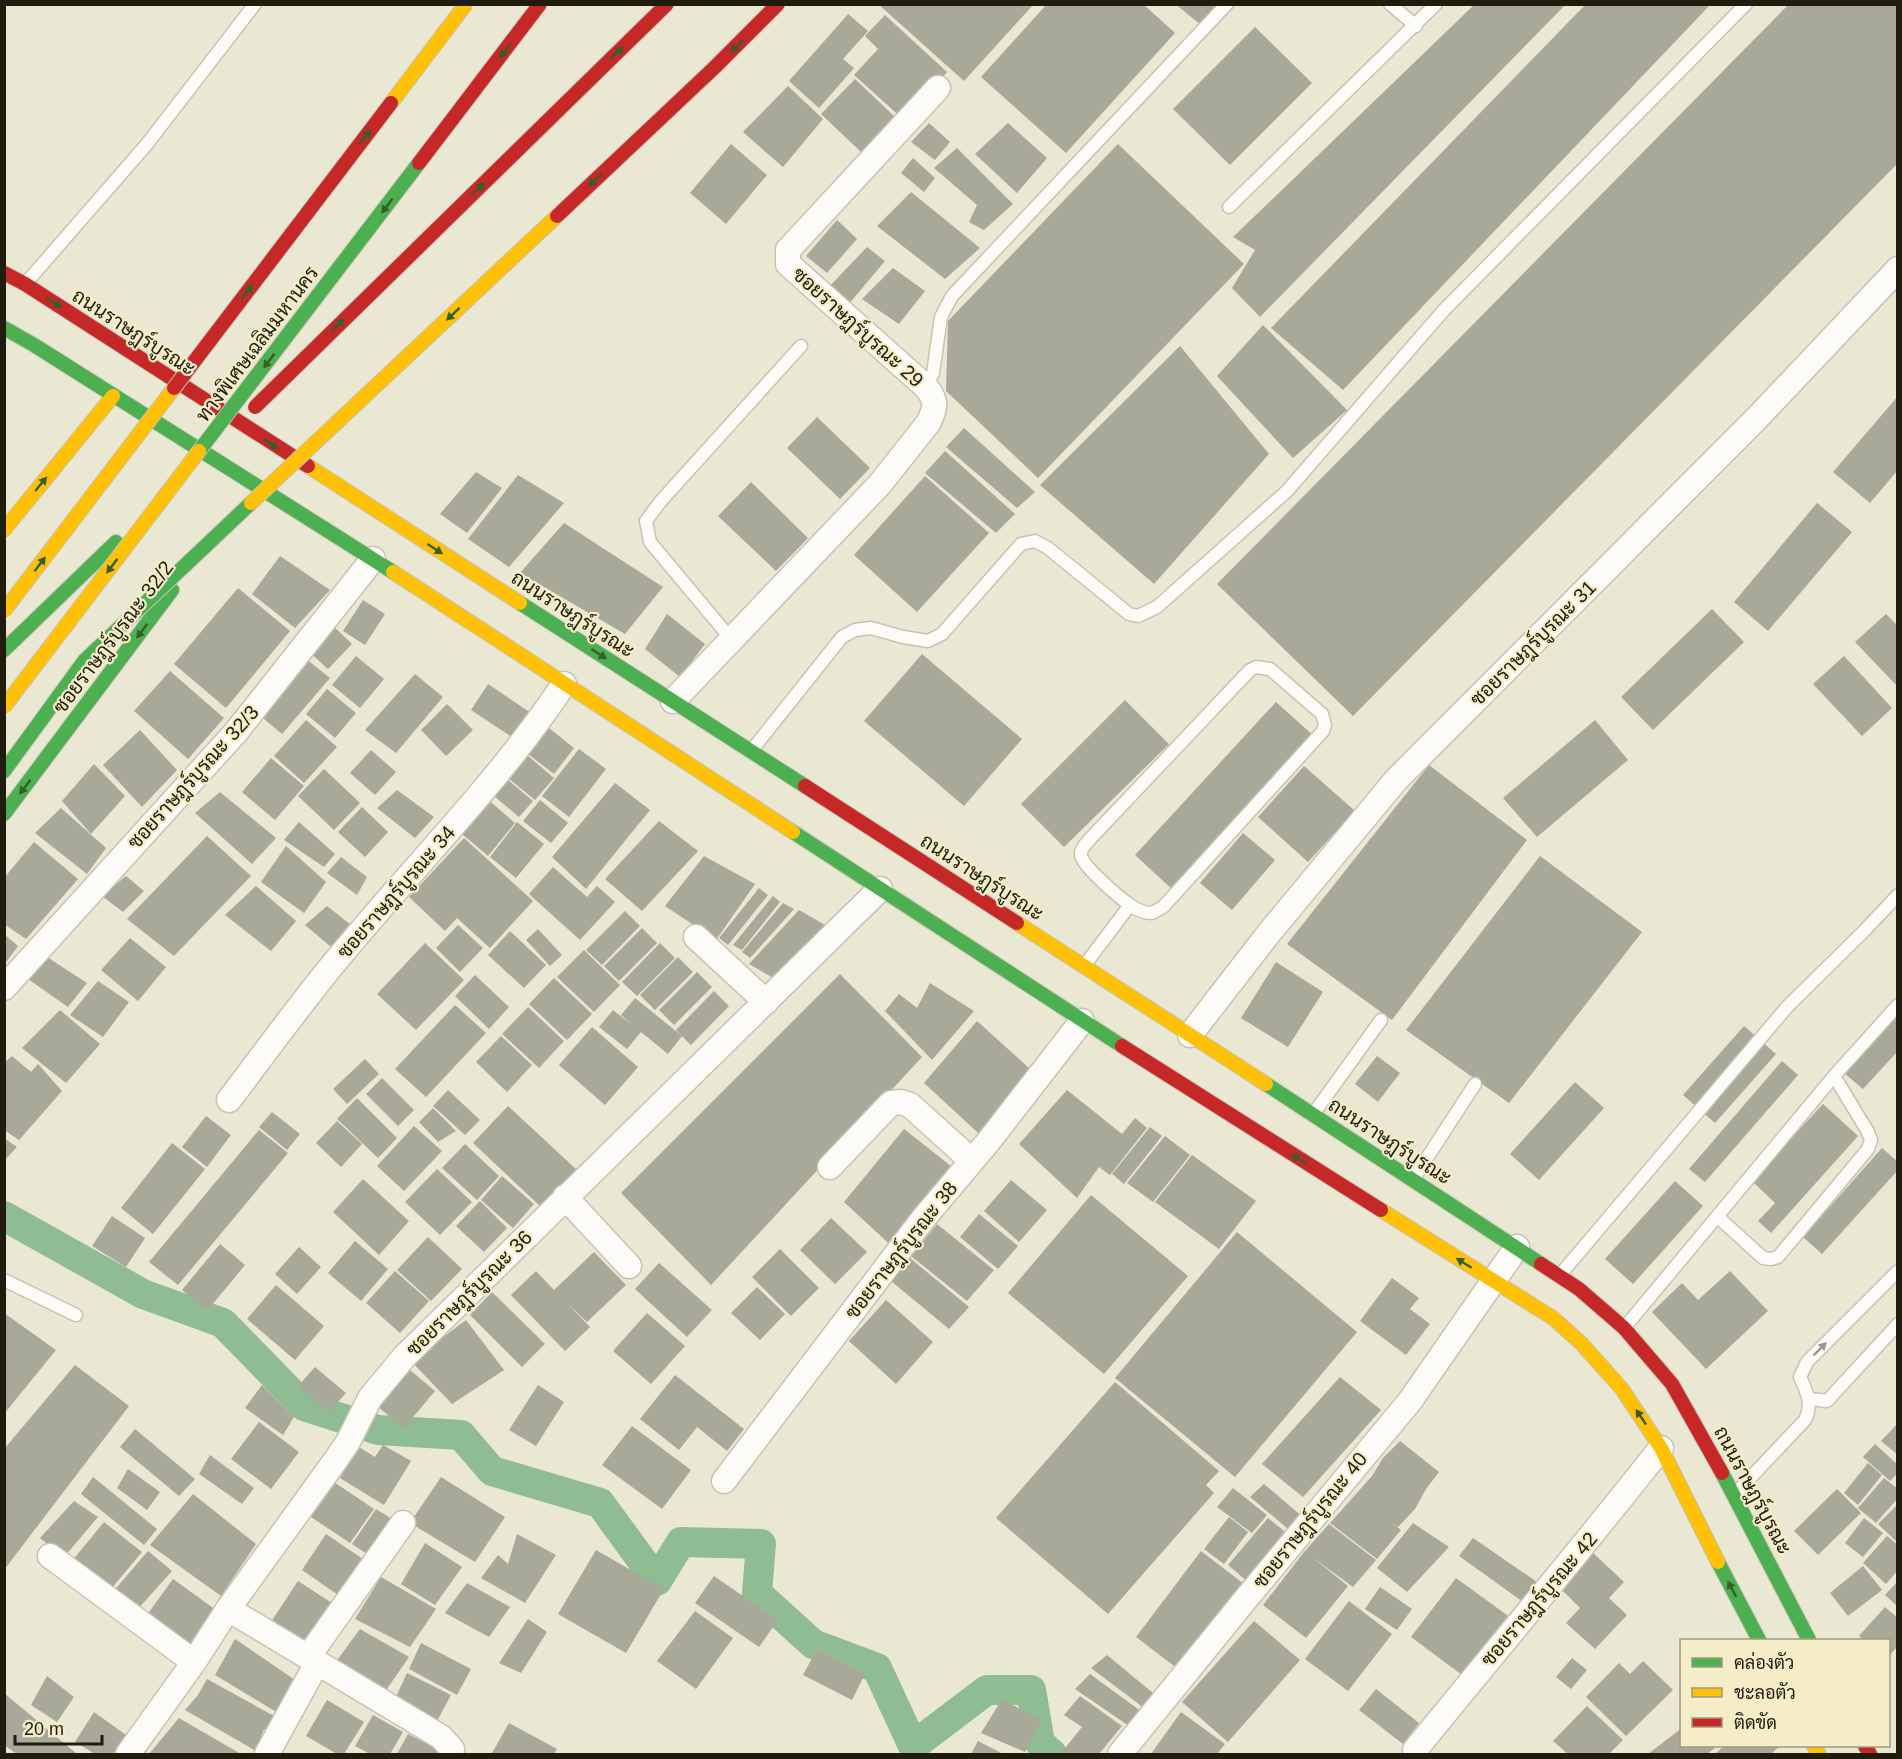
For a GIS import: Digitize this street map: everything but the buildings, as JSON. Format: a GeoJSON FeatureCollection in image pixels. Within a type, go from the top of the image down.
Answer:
{"type":"FeatureCollection","features":[{"type":"Feature","properties":{"kind":"main road","name":"ทางพิเศษเฉลิมมหานคร"},"geometry":{"type":"LineString","coordinates":[[4,611],[466,4]]}},
{"type":"Feature","properties":{"kind":"main road","name":"ทางพิเศษเฉลิมมหานคร"},"geometry":{"type":"LineString","coordinates":[[4,708],[540,4]]}},
{"type":"Feature","properties":{"kind":"main road"},"geometry":{"type":"LineString","coordinates":[[4,650],[667,4]]}},
{"type":"Feature","properties":{"kind":"main road"},"geometry":{"type":"LineString","coordinates":[[34,708],[698,83],[778,4]]}},
{"type":"Feature","properties":{"kind":"main road","name":"ถนนราษฎร์บูรณะ"},"geometry":{"type":"LineString","coordinates":[[4,273],[25,284],[322,477],[752,751],[1559,1276],[1576,1293],[1624,1328],[1672,1384],[1734,1495],[1808,1639]]}},
{"type":"Feature","properties":{"kind":"main road"},"geometry":{"type":"LineString","coordinates":[[4,328],[373,559],[1082,1022],[1493,1281],[1556,1314],[1622,1389],[1661,1448],[1758,1639]]}},
{"type":"Feature","properties":{"kind":"main road"},"geometry":{"type":"LineString","coordinates":[[4,530],[113,396]]}},
{"type":"Feature","properties":{"kind":"main road","name":"ซอยราษฎร์บูรณะ 32/2"},"geometry":{"type":"LineString","coordinates":[[4,814],[252,483]]}},
{"type":"Feature","properties":{"kind":"main road"},"geometry":{"type":"LineString","coordinates":[[4,632],[116,542]]}},
{"type":"Feature","properties":{"kind":"main road"},"geometry":{"type":"LineString","coordinates":[[4,771],[85,660]]}},
{"type":"Feature","properties":{"kind":"street","name":"ซอยราษฎร์บูรณะ 29"},"geometry":{"type":"LineString","coordinates":[[672,701],[880,484],[929,422],[934,410],[934,398],[926,387],[788,264],[787,256],[788,250],[938,88]]}},
{"type":"Feature","properties":{"kind":"street","name":"ซอยราษฎร์บูรณะ 31"},"geometry":{"type":"LineString","coordinates":[[1190,1035],[1269,933],[1396,780],[1758,417],[1898,269]]}},
{"type":"Feature","properties":{"kind":"street","name":"ซอยราษฎร์บูรณะ 32/3"},"geometry":{"type":"LineString","coordinates":[[4,988],[236,732],[373,559]]}},
{"type":"Feature","properties":{"kind":"street","name":"ซอยราษฎร์บูรณะ 34"},"geometry":{"type":"LineString","coordinates":[[229,1100],[326,973],[502,769],[564,684]]}},
{"type":"Feature","properties":{"kind":"street","name":"ซอยราษฎร์บูรณะ 36"},"geometry":{"type":"LineString","coordinates":[[128,1755],[194,1662],[228,1609],[348,1442],[370,1398],[404,1357],[880,889]]}},
{"type":"Feature","properties":{"kind":"street"},"geometry":{"type":"LineString","coordinates":[[696,937],[766,1002]]}},
{"type":"Feature","properties":{"kind":"street","name":"ซอยราษฎร์บูรณะ 38"},"geometry":{"type":"LineString","coordinates":[[724,1481],[923,1219],[1082,1022]]}},
{"type":"Feature","properties":{"kind":"street"},"geometry":{"type":"LineString","coordinates":[[830,1167],[891,1103],[901,1102],[910,1105],[972,1161]]}},
{"type":"Feature","properties":{"kind":"street"},"geometry":{"type":"LineString","coordinates":[[565,1197],[629,1266]]}},
{"type":"Feature","properties":{"kind":"street","name":"ซอยราษฎร์บูรณะ 40"},"geometry":{"type":"LineString","coordinates":[[1120,1755],[1252,1591],[1410,1401],[1517,1247]]}},
{"type":"Feature","properties":{"kind":"street","name":"ซอยราษฎร์บูรณะ 42"},"geometry":{"type":"LineString","coordinates":[[1415,1750],[1534,1603],[1575,1557],[1661,1448]]}},
{"type":"Feature","properties":{"kind":"street"},"geometry":{"type":"LineString","coordinates":[[267,1755],[312,1660],[403,1523]]}},
{"type":"Feature","properties":{"kind":"street"},"geometry":{"type":"LineString","coordinates":[[50,1556],[194,1662]]}},
{"type":"Feature","properties":{"kind":"street"},"geometry":{"type":"LineString","coordinates":[[228,1609],[441,1737],[452,1749],[451,1755]]}},
{"type":"Feature","properties":{"kind":"lane"},"geometry":{"type":"LineString","coordinates":[[25,284],[147,144],[255,4]]}},
{"type":"Feature","properties":{"kind":"lane"},"geometry":{"type":"LineString","coordinates":[[926,387],[933,373],[941,316],[952,296],[1227,4]]}},
{"type":"Feature","properties":{"kind":"lane"},"geometry":{"type":"LineString","coordinates":[[1390,4],[1416,26]]}},
{"type":"Feature","properties":{"kind":"lane"},"geometry":{"type":"LineString","coordinates":[[1229,207],[1436,4]]}},
{"type":"Feature","properties":{"kind":"lane"},"geometry":{"type":"LineString","coordinates":[[752,751],[842,637],[855,630],[871,628],[928,641],[942,634],[1021,544],[1035,541],[1048,548],[1129,614],[1138,616],[1157,607],[1287,491],[1444,310],[1746,4]]}},
{"type":"Feature","properties":{"kind":"lane"},"geometry":{"type":"LineString","coordinates":[[731,639],[650,542],[646,521],[660,502],[801,346]]}},
{"type":"Feature","properties":{"kind":"lane"},"geometry":{"type":"LineString","coordinates":[[1256,667],[1270,669],[1322,714],[1325,725],[1323,731],[1163,906],[1157,911],[1146,913],[1130,905],[1083,862],[1081,856],[1083,847],[1250,670],[1256,667]]}},
{"type":"Feature","properties":{"kind":"lane"},"geometry":{"type":"LineString","coordinates":[[1559,1276],[1787,1008],[1898,895]]}},
{"type":"Feature","properties":{"kind":"lane"},"geometry":{"type":"LineString","coordinates":[[1084,966],[1130,905]]}},
{"type":"Feature","properties":{"kind":"lane"},"geometry":{"type":"LineString","coordinates":[[1624,1328],[1834,1076],[1898,1005]]}},
{"type":"Feature","properties":{"kind":"lane"},"geometry":{"type":"LineString","coordinates":[[1313,1114],[1381,1020]]}},
{"type":"Feature","properties":{"kind":"lane"},"geometry":{"type":"LineString","coordinates":[[1718,1217],[1763,1258],[1778,1257],[1868,1149],[1870,1140],[1868,1132],[1834,1076]]}},
{"type":"Feature","properties":{"kind":"lane"},"geometry":{"type":"LineString","coordinates":[[1413,1179],[1475,1084]]}},
{"type":"Feature","properties":{"kind":"lane"},"geometry":{"type":"LineString","coordinates":[[1734,1495],[1805,1420],[1810,1399],[1800,1377],[1808,1362],[1898,1271]]}},
{"type":"Feature","properties":{"kind":"lane"},"geometry":{"type":"LineString","coordinates":[[4,1280],[76,1315]]}},
{"type":"Feature","properties":{"kind":"lane"},"geometry":{"type":"LineString","coordinates":[[1810,1399],[1827,1401],[1898,1324]]}},
{"type":"Feature","properties":{"kind":"waterway"},"geometry":{"type":"LineString","coordinates":[[4,1216],[143,1294],[223,1323],[304,1406],[378,1430],[461,1435],[492,1471],[600,1503],[657,1581],[681,1542],[761,1544],[757,1593],[813,1644],[877,1668],[913,1746],[987,1690],[1031,1690],[1040,1743],[1052,1754]]}},
{"type":"Feature","properties":{"kind":"traffic: fast"},"geometry":{"type":"LineString","coordinates":[[199,451],[419,163]]}},
{"type":"Feature","properties":{"kind":"traffic: fast"},"geometry":{"type":"LineString","coordinates":[[4,328],[393,572]]}},
{"type":"Feature","properties":{"kind":"traffic: fast"},"geometry":{"type":"LineString","coordinates":[[85,660],[251,503]]}},
{"type":"Feature","properties":{"kind":"traffic: fast"},"geometry":{"type":"LineString","coordinates":[[4,650],[116,542]]}},
{"type":"Feature","properties":{"kind":"traffic: fast"},"geometry":{"type":"LineString","coordinates":[[4,814],[172,590]]}},
{"type":"Feature","properties":{"kind":"traffic: fast"},"geometry":{"type":"LineString","coordinates":[[520,603],[805,786]]}},
{"type":"Feature","properties":{"kind":"traffic: fast"},"geometry":{"type":"LineString","coordinates":[[4,771],[85,660]]}},
{"type":"Feature","properties":{"kind":"traffic: fast"},"geometry":{"type":"LineString","coordinates":[[793,832],[1122,1046]]}},
{"type":"Feature","properties":{"kind":"traffic: fast"},"geometry":{"type":"LineString","coordinates":[[1266,1084],[1541,1264]]}},
{"type":"Feature","properties":{"kind":"traffic: fast"},"geometry":{"type":"LineString","coordinates":[[1722,1473],[1808,1639]]}},
{"type":"Feature","properties":{"kind":"traffic: fast"},"geometry":{"type":"LineString","coordinates":[[1718,1562],[1758,1639]]}},
{"type":"Feature","properties":{"kind":"traffic: slow"},"geometry":{"type":"LineString","coordinates":[[391,103],[466,4]]}},
{"type":"Feature","properties":{"kind":"traffic: slow"},"geometry":{"type":"LineString","coordinates":[[251,503],[557,216]]}},
{"type":"Feature","properties":{"kind":"traffic: slow"},"geometry":{"type":"LineString","coordinates":[[4,611],[174,388]]}},
{"type":"Feature","properties":{"kind":"traffic: slow"},"geometry":{"type":"LineString","coordinates":[[4,530],[113,396]]}},
{"type":"Feature","properties":{"kind":"traffic: slow"},"geometry":{"type":"LineString","coordinates":[[4,707],[199,451]]}},
{"type":"Feature","properties":{"kind":"traffic: slow"},"geometry":{"type":"LineString","coordinates":[[308,466],[520,603]]}},
{"type":"Feature","properties":{"kind":"traffic: slow"},"geometry":{"type":"LineString","coordinates":[[393,572],[793,832]]}},
{"type":"Feature","properties":{"kind":"traffic: slow"},"geometry":{"type":"LineString","coordinates":[[1017,923],[1266,1084]]}},
{"type":"Feature","properties":{"kind":"traffic: slow"},"geometry":{"type":"LineString","coordinates":[[1381,1210],[1553,1318],[1581,1343],[1622,1389],[1661,1448],[1718,1562]]}},
{"type":"Feature","properties":{"kind":"traffic: slow"},"geometry":{"type":"LineString","coordinates":[[1815,1747],[1819,1754]]}},
{"type":"Feature","properties":{"kind":"traffic: jam"},"geometry":{"type":"LineString","coordinates":[[419,163],[540,4]]}},
{"type":"Feature","properties":{"kind":"traffic: jam"},"geometry":{"type":"LineString","coordinates":[[255,407],[667,4]]}},
{"type":"Feature","properties":{"kind":"traffic: jam"},"geometry":{"type":"LineString","coordinates":[[557,216],[715,67],[778,4]]}},
{"type":"Feature","properties":{"kind":"traffic: jam"},"geometry":{"type":"LineString","coordinates":[[174,388],[391,103]]}},
{"type":"Feature","properties":{"kind":"traffic: jam"},"geometry":{"type":"LineString","coordinates":[[4,273],[25,284],[308,466]]}},
{"type":"Feature","properties":{"kind":"traffic: jam"},"geometry":{"type":"LineString","coordinates":[[805,786],[1017,923]]}},
{"type":"Feature","properties":{"kind":"traffic: jam"},"geometry":{"type":"LineString","coordinates":[[1122,1046],[1381,1210]]}},
{"type":"Feature","properties":{"kind":"traffic: jam"},"geometry":{"type":"LineString","coordinates":[[1541,1264],[1579,1289],[1624,1328],[1672,1384],[1722,1473]]}},
{"type":"Feature","properties":{"kind":"traffic: jam"},"geometry":{"type":"LineString","coordinates":[[1866,1747],[1870,1754]]}}]}
